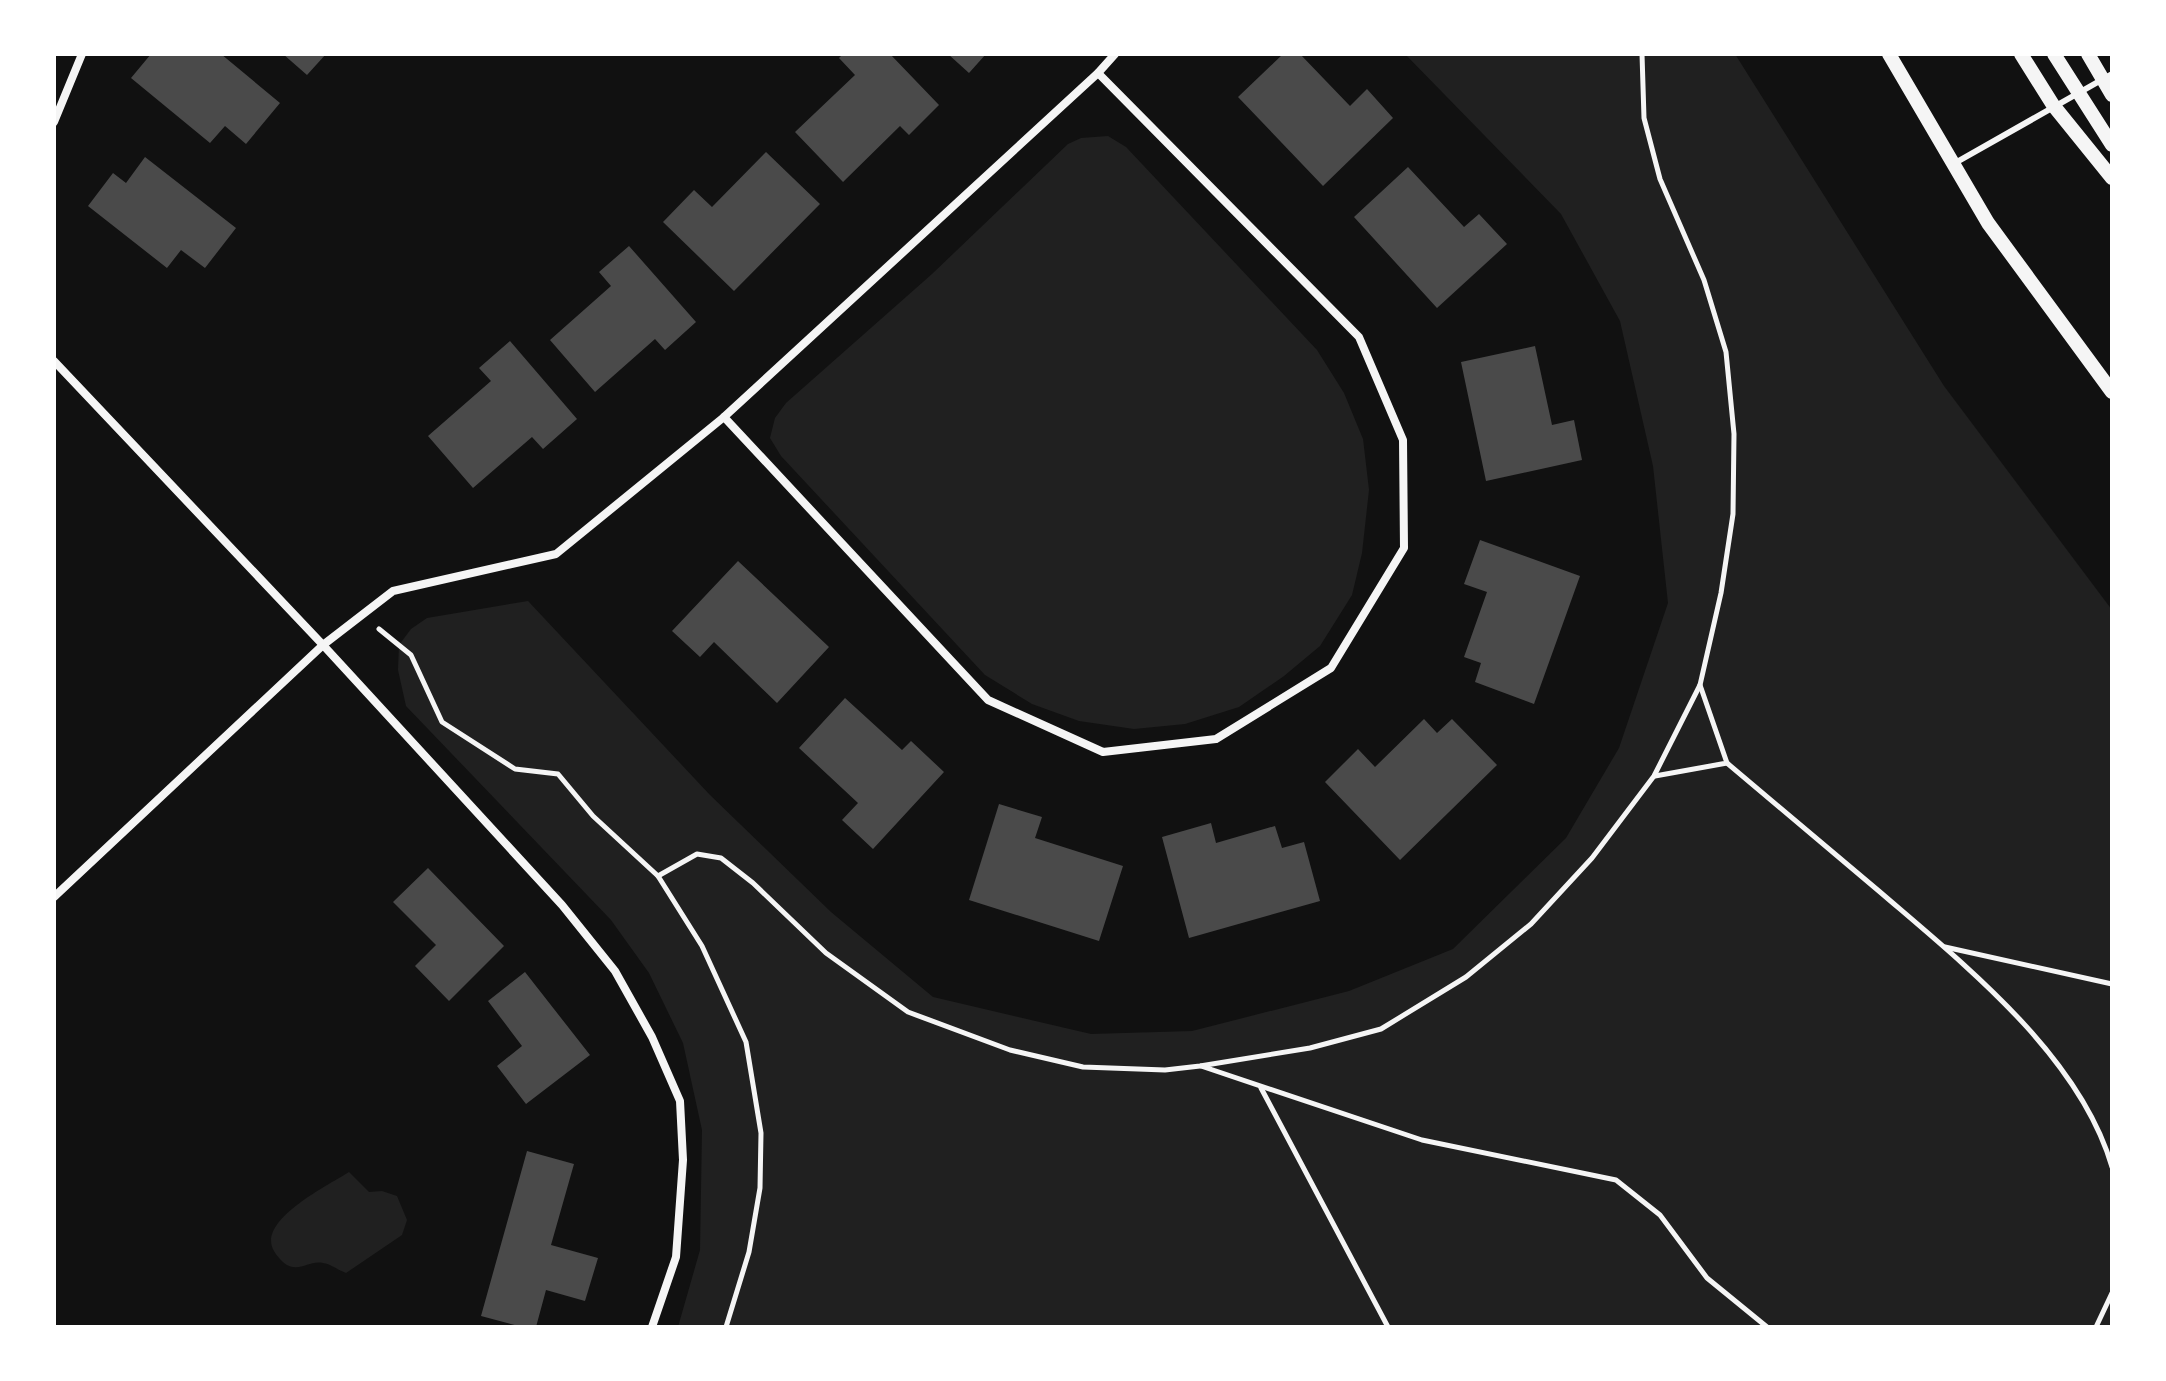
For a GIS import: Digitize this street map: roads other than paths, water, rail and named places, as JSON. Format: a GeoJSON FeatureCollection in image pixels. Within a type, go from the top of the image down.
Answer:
{"type":"FeatureCollection","features":[{"type":"Feature","properties":{"kind":"street"},"geometry":{"type":"LineString","coordinates":[[54,122],[82,54]]}},
{"type":"Feature","properties":{"kind":"street"},"geometry":{"type":"LineString","coordinates":[[54,897],[323,645],[393,591],[556,554],[724,417],[1115,54]]}},
{"type":"Feature","properties":{"kind":"street"},"geometry":{"type":"LineString","coordinates":[[1889,54],[1988,223],[2112,392]]}},
{"type":"Feature","properties":{"kind":"street"},"geometry":{"type":"LineString","coordinates":[[2021,54],[2053,105],[2112,178]]}},
{"type":"Feature","properties":{"kind":"street"},"geometry":{"type":"LineString","coordinates":[[2054,54],[2112,145]]}},
{"type":"Feature","properties":{"kind":"street"},"geometry":{"type":"LineString","coordinates":[[2088,54],[2108,77],[2112,95]]}},
{"type":"Feature","properties":{"kind":"street"},"geometry":{"type":"LineString","coordinates":[[724,417],[988,700],[1103,752],[1216,739],[1331,668],[1404,548],[1403,440],[1359,337],[1098,73]]}},
{"type":"Feature","properties":{"kind":"street"},"geometry":{"type":"LineString","coordinates":[[54,361],[323,645],[562,905],[615,971],[652,1037],[680,1101],[683,1160],[676,1257],[652,1327]]}},
{"type":"Feature","properties":{"kind":"lane"},"geometry":{"type":"LineString","coordinates":[[1953,164],[2053,105],[2108,77]]}}]}
